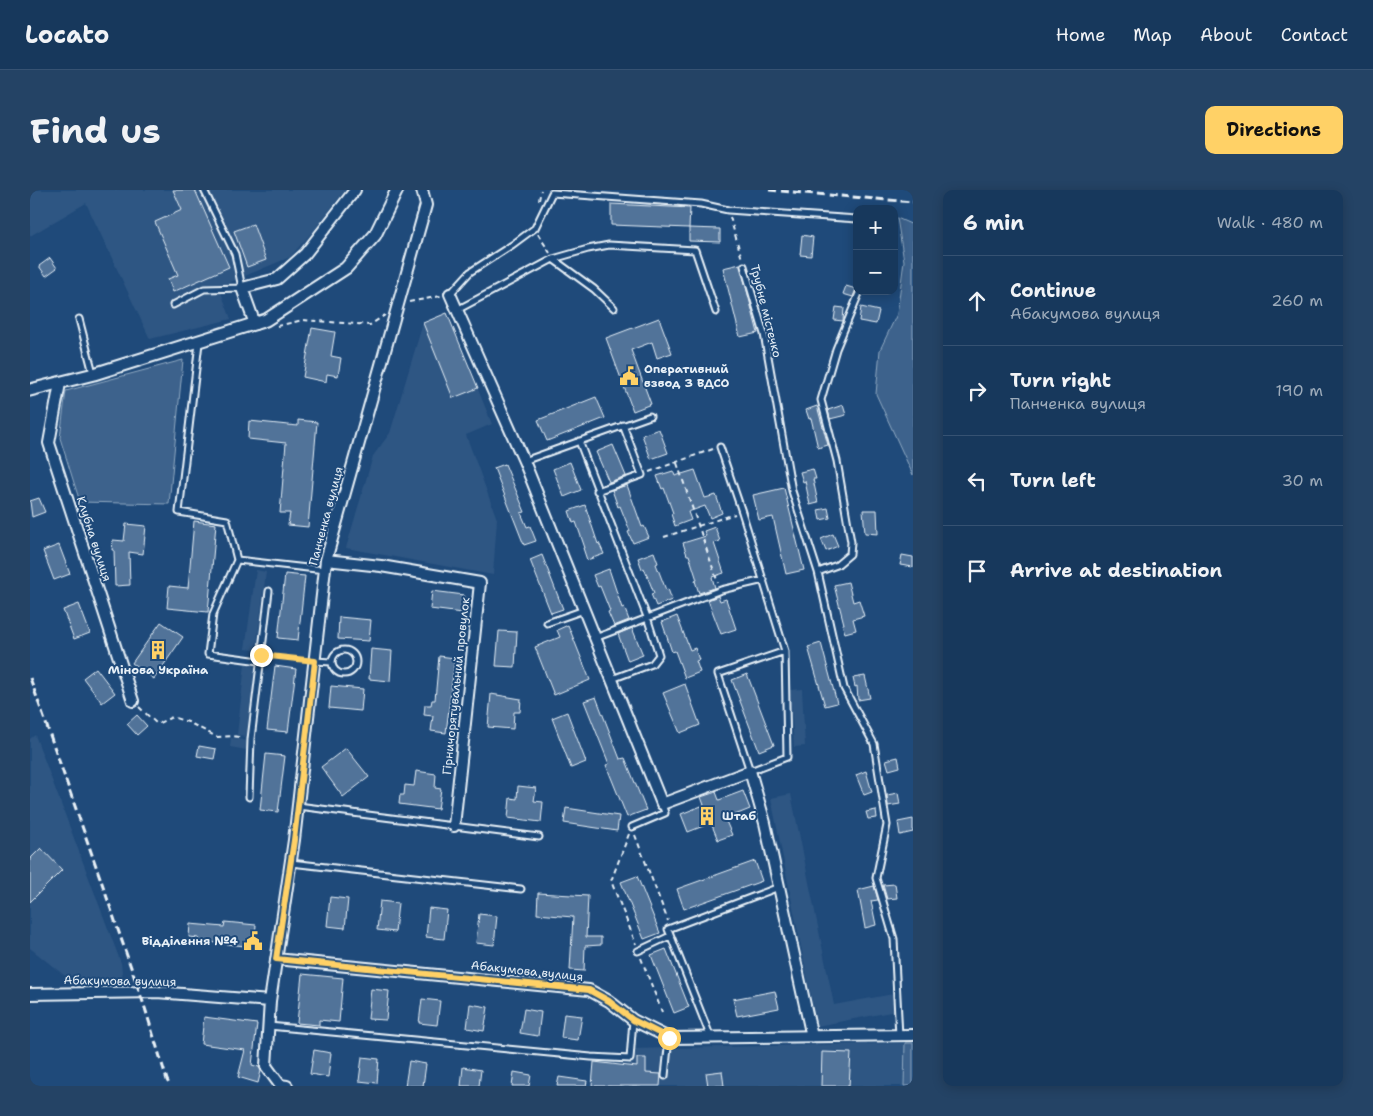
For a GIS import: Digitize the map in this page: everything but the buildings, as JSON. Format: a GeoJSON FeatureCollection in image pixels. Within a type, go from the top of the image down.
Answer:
{"type":"FeatureCollection","features":[{"type":"Feature","properties":{"kind":"street"},"geometry":{"type":"LineString","coordinates":[[255,324],[242,288],[277,279],[305,254],[355,190]]}},
{"type":"Feature","properties":{"kind":"street","name":"Панченка вулиця"},"geometry":{"type":"LineString","coordinates":[[286,1086],[280,1085],[266,1066],[268,1026],[298,806],[326,565],[426,206],[422,190]]}},
{"type":"Feature","properties":{"kind":"street"},"geometry":{"type":"LineString","coordinates":[[30,390],[94,374],[266,320],[346,268],[375,234],[397,191]]}},
{"type":"Feature","properties":{"kind":"street"},"geometry":{"type":"LineString","coordinates":[[450,294],[524,461],[662,804],[750,771],[765,823],[812,1038]]}},
{"type":"Feature","properties":{"kind":"street","name":"Клубна вулиця"},"geometry":{"type":"LineString","coordinates":[[60,384],[49,443],[133,700]]}},
{"type":"Feature","properties":{"kind":"street","name":"Гірничорятувальний провулок"},"geometry":{"type":"LineString","coordinates":[[326,565],[381,566],[480,584],[454,826]]}},
{"type":"Feature","properties":{"kind":"street","name":"Абакумова вулиця"},"geometry":{"type":"LineString","coordinates":[[276,959],[589,990],[609,1001],[633,1020],[669,1038],[812,1038],[913,1035]]}},
{"type":"Feature","properties":{"kind":"street","name":"Абакумова вулиця"},"geometry":{"type":"LineString","coordinates":[[30,994],[157,992],[270,1001]]}},
{"type":"Feature","properties":{"kind":"lane"},"geometry":{"type":"LineString","coordinates":[[173,305],[204,289],[242,288],[235,254],[204,190]]}},
{"type":"Feature","properties":{"kind":"lane"},"geometry":{"type":"LineString","coordinates":[[450,294],[470,272],[535,228],[552,193],[701,204],[728,210],[853,219]]}},
{"type":"Feature","properties":{"kind":"lane"},"geometry":{"type":"LineString","coordinates":[[458,310],[554,259],[609,245],[695,250],[716,312]]}},
{"type":"Feature","properties":{"kind":"lane"},"geometry":{"type":"LineString","coordinates":[[554,259],[614,308]]}},
{"type":"Feature","properties":{"kind":"lane","name":"Трубне містечко"},"geometry":{"type":"LineString","coordinates":[[744,266],[764,334],[792,491],[818,572],[844,688],[874,744],[887,825],[876,878],[894,939],[899,1036]]}},
{"type":"Feature","properties":{"kind":"lane"},"geometry":{"type":"LineString","coordinates":[[818,572],[837,565],[850,554],[851,542],[837,461],[821,400],[836,348],[858,295]]}},
{"type":"Feature","properties":{"kind":"lane"},"geometry":{"type":"LineString","coordinates":[[79,319],[94,374]]}},
{"type":"Feature","properties":{"kind":"lane"},"geometry":{"type":"LineString","coordinates":[[199,342],[179,512],[227,520],[237,560],[213,614],[208,654],[261,658]]}},
{"type":"Feature","properties":{"kind":"lane"},"geometry":{"type":"LineString","coordinates":[[524,461],[650,416]]}},
{"type":"Feature","properties":{"kind":"lane"},"geometry":{"type":"LineString","coordinates":[[597,491],[642,475],[623,425]]}},
{"type":"Feature","properties":{"kind":"lane"},"geometry":{"type":"LineString","coordinates":[[579,441],[647,617],[659,654],[652,664],[612,679]]}},
{"type":"Feature","properties":{"kind":"lane"},"geometry":{"type":"LineString","coordinates":[[720,447],[764,580],[785,651],[787,757],[750,771],[718,674],[785,651]]}},
{"type":"Feature","properties":{"kind":"lane"},"geometry":{"type":"LineString","coordinates":[[237,560],[326,565]]}},
{"type":"Feature","properties":{"kind":"lane"},"geometry":{"type":"LineString","coordinates":[[595,638],[720,590],[764,580]]}},
{"type":"Feature","properties":{"kind":"lane"},"geometry":{"type":"LineString","coordinates":[[249,797],[251,740],[269,590]]}},
{"type":"Feature","properties":{"kind":"lane"},"geometry":{"type":"LineString","coordinates":[[548,623],[584,610]]}},
{"type":"Feature","properties":{"kind":"lane"},"geometry":{"type":"LineString","coordinates":[[342,650],[350,651],[356,658],[356,667],[350,674],[341,675],[334,670],[331,662],[334,654],[342,650]]}},
{"type":"Feature","properties":{"kind":"lane"},"geometry":{"type":"LineString","coordinates":[[315,661],[331,662]]}},
{"type":"Feature","properties":{"kind":"lane"},"geometry":{"type":"LineString","coordinates":[[632,827],[665,813],[662,804]]}},
{"type":"Feature","properties":{"kind":"lane"},"geometry":{"type":"LineString","coordinates":[[298,806],[539,837]]}},
{"type":"Feature","properties":{"kind":"lane"},"geometry":{"type":"LineString","coordinates":[[290,863],[520,889]]}},
{"type":"Feature","properties":{"kind":"lane"},"geometry":{"type":"LineString","coordinates":[[711,1038],[668,929],[779,887]]}},
{"type":"Feature","properties":{"kind":"lane"},"geometry":{"type":"LineString","coordinates":[[638,951],[670,936]]}},
{"type":"Feature","properties":{"kind":"lane"},"geometry":{"type":"LineString","coordinates":[[268,1026],[591,1057],[630,1058],[633,1020]]}},
{"type":"Feature","properties":{"kind":"lane"},"geometry":{"type":"LineString","coordinates":[[665,1076],[669,1038]]}},
{"type":"Feature","properties":{"kind":"path","name":"Трубне містечко"},"geometry":{"type":"LineString","coordinates":[[728,210],[744,266]]}},
{"type":"Feature","properties":{"kind":"path"},"geometry":{"type":"LineString","coordinates":[[535,228],[554,259]]}},
{"type":"Feature","properties":{"kind":"path"},"geometry":{"type":"LineString","coordinates":[[400,304],[450,294]]}},
{"type":"Feature","properties":{"kind":"path"},"geometry":{"type":"LineString","coordinates":[[266,320],[275,327],[304,320],[370,325],[385,315]]}},
{"type":"Feature","properties":{"kind":"path"},"geometry":{"type":"LineString","coordinates":[[642,475],[720,447]]}},
{"type":"Feature","properties":{"kind":"path"},"geometry":{"type":"LineString","coordinates":[[676,462],[700,526],[720,590]]}},
{"type":"Feature","properties":{"kind":"path"},"geometry":{"type":"LineString","coordinates":[[664,537],[742,512]]}},
{"type":"Feature","properties":{"kind":"path"},"geometry":{"type":"LineString","coordinates":[[261,658],[315,661]]}},
{"type":"Feature","properties":{"kind":"path"},"geometry":{"type":"LineString","coordinates":[[133,700],[157,724],[172,717],[188,722],[217,737],[233,736],[251,740]]}},
{"type":"Feature","properties":{"kind":"path"},"geometry":{"type":"LineString","coordinates":[[632,827],[671,928]]}},
{"type":"Feature","properties":{"kind":"path"},"geometry":{"type":"LineString","coordinates":[[632,827],[611,881],[662,1012]]}},
{"type":"Feature","properties":{"kind":"shaded area"},"geometry":{"type":"Polygon","coordinates":[[[30,190],[345,190],[290,257],[219,287],[231,319],[150,339],[86,203],[30,236],[30,190]]]}},
{"type":"Feature","properties":{"kind":"shaded area"},"geometry":{"type":"Polygon","coordinates":[[[898,218],[913,225],[913,475],[876,394],[880,350],[897,314],[904,261],[898,218]]]}},
{"type":"Feature","properties":{"kind":"shaded area"},"geometry":{"type":"Polygon","coordinates":[[[447,313],[492,424],[466,435],[497,519],[493,575],[346,548],[373,456],[390,433],[423,323],[447,313]]]}},
{"type":"Feature","properties":{"kind":"shaded area"},"geometry":{"type":"Polygon","coordinates":[[[183,360],[169,504],[80,502],[60,438],[66,391],[183,360]]]}},
{"type":"Feature","properties":{"kind":"shaded area"},"geometry":{"type":"Polygon","coordinates":[[[256,570],[266,572],[256,650],[245,649],[256,570]]]}},
{"type":"Feature","properties":{"kind":"shaded area"},"geometry":{"type":"Polygon","coordinates":[[[245,664],[255,665],[247,736],[237,735],[245,664]]]}},
{"type":"Feature","properties":{"kind":"shaded area"},"geometry":{"type":"Polygon","coordinates":[[[802,689],[805,746],[794,747],[790,690],[802,689]]]}},
{"type":"Feature","properties":{"kind":"shaded area"},"geometry":{"type":"Polygon","coordinates":[[[35,735],[121,963],[123,981],[70,980],[30,948],[30,739],[35,735]]]}},
{"type":"Feature","properties":{"kind":"shaded area"},"geometry":{"type":"Polygon","coordinates":[[[231,738],[248,741],[247,750],[230,747],[231,738]]]}},
{"type":"Feature","properties":{"kind":"shaded area"},"geometry":{"type":"Polygon","coordinates":[[[791,794],[834,1005],[893,994],[896,1011],[817,1026],[771,798],[791,794]]]}},
{"type":"Feature","properties":{"kind":"shaded area"},"geometry":{"type":"Polygon","coordinates":[[[905,1043],[904,1086],[626,1086],[630,1049],[905,1043]]]}},
{"type":"Feature","properties":{"kind":"shaded area"},"geometry":{"type":"Polygon","coordinates":[[[905,1043],[913,1043],[913,1086],[904,1086],[905,1043]]]}},
{"type":"Feature","properties":{"kind":"railway"},"geometry":{"type":"LineString","coordinates":[[769,190],[913,202]]}},
{"type":"Feature","properties":{"kind":"railway"},"geometry":{"type":"LineString","coordinates":[[30,678],[145,1008],[170,1086]]}},
{"type":"Feature","properties":{"kind":"place","name":"Оперативний взвод 3 ВДСО"},"geometry":{"type":"Point","coordinates":[629,376]}},
{"type":"Feature","properties":{"kind":"place","name":"Мінова Україна"},"geometry":{"type":"Point","coordinates":[158,650]}},
{"type":"Feature","properties":{"kind":"place","name":"Штаб"},"geometry":{"type":"Point","coordinates":[707,816]}},
{"type":"Feature","properties":{"kind":"place","name":"Відділення №4"},"geometry":{"type":"Point","coordinates":[253,941]}},
{"type":"Feature","properties":{"kind":"route"},"geometry":{"type":"LineString","coordinates":[[261,655],[315,661],[294,840],[276,959],[589,990],[609,1001],[633,1020],[669,1038]]}}]}
